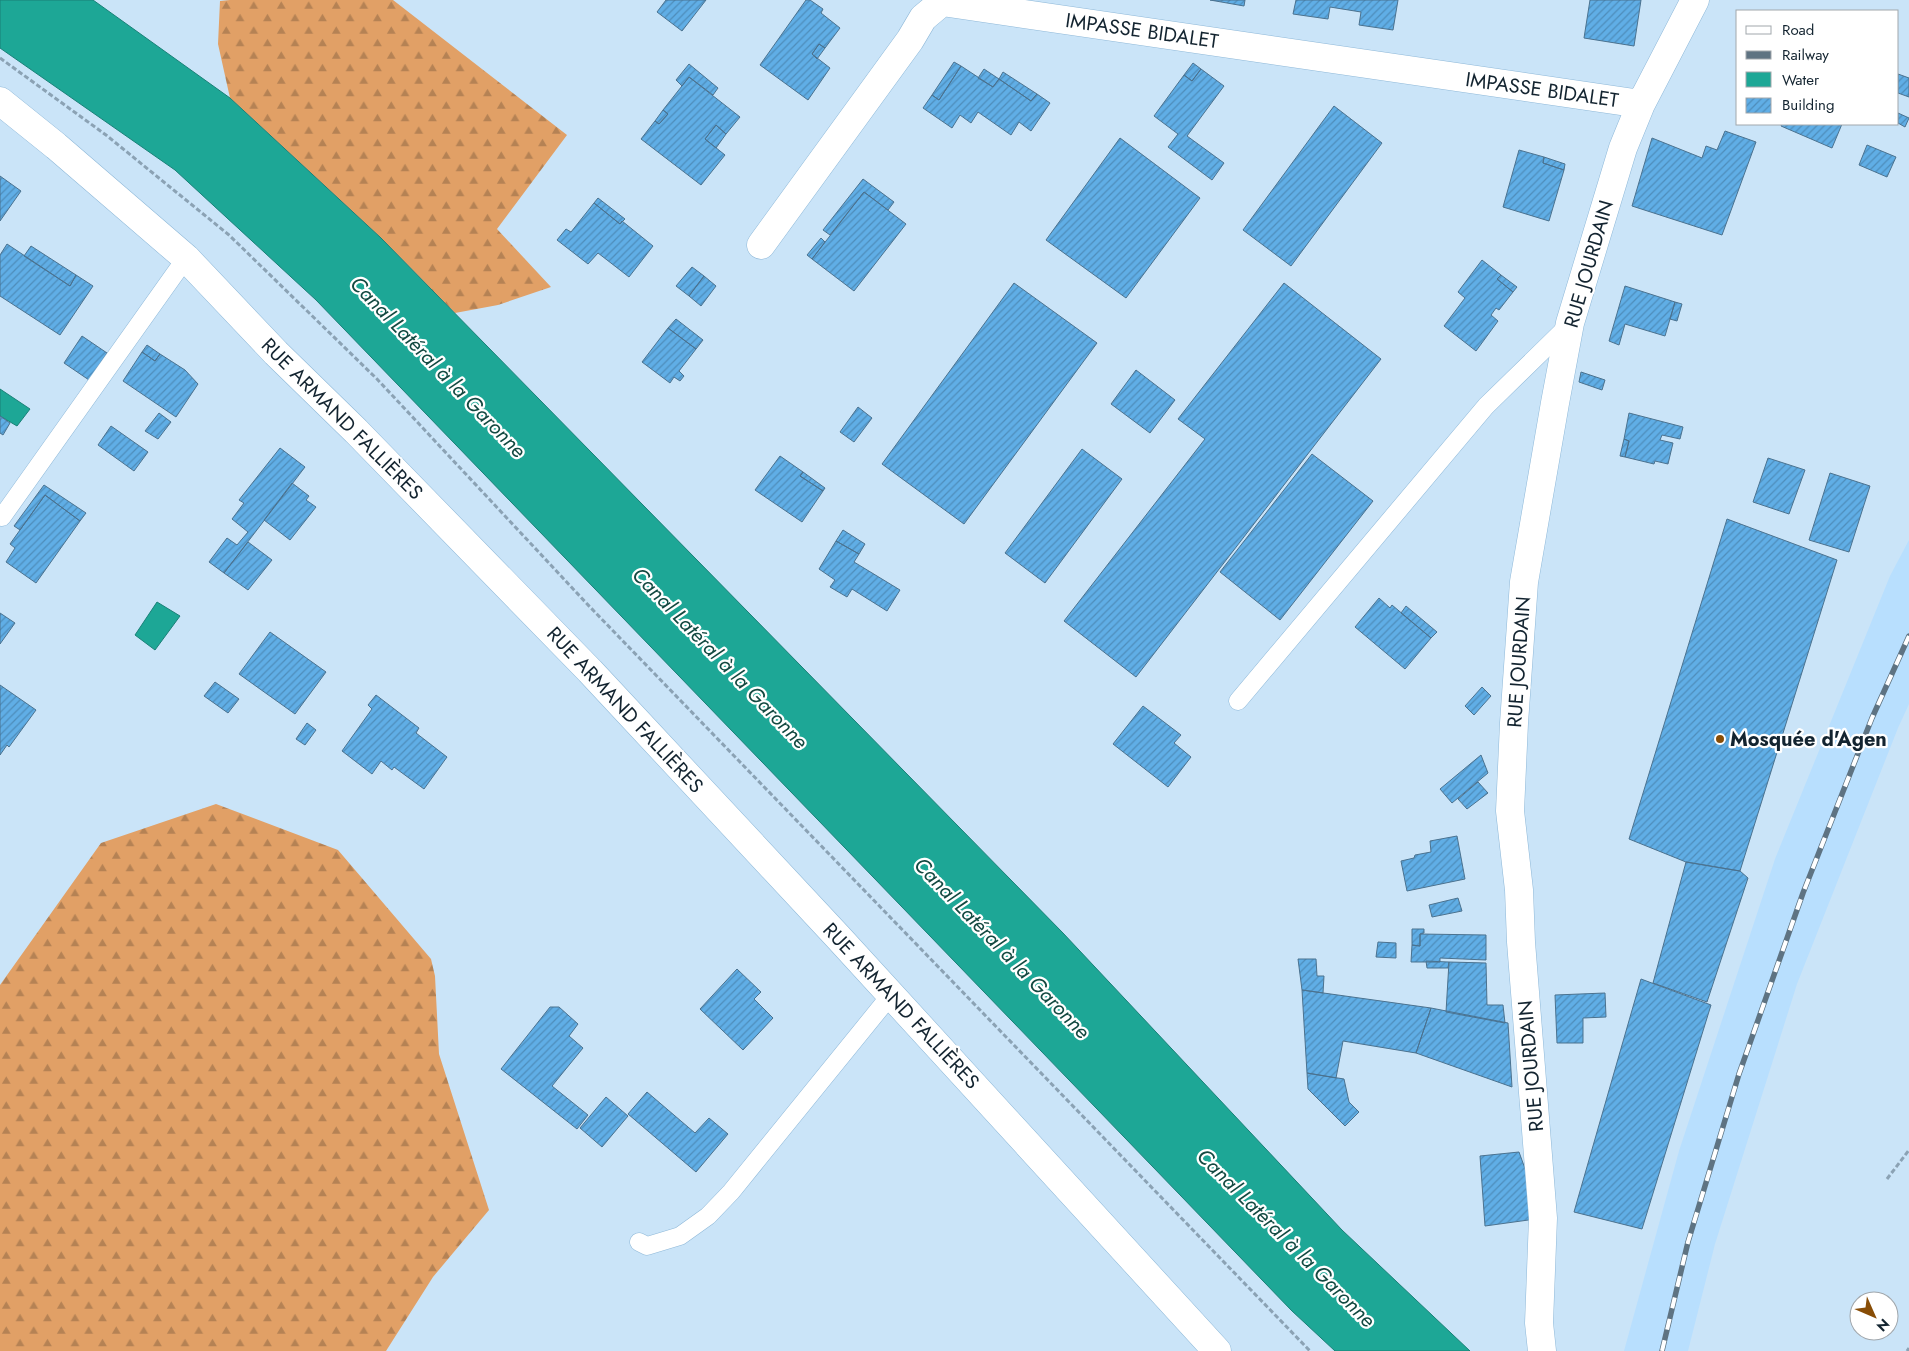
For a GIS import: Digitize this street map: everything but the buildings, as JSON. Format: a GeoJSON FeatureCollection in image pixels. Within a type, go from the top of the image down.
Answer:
{"type":"FeatureCollection","features":[{"type":"Feature","properties":{"kind":"street","name":"RUE JOURDAIN"},"geometry":{"type":"LineString","coordinates":[[1542,1351],[1539,1324],[1543,1218],[1521,942],[1519,890],[1510,811],[1524,582],[1554,403],[1570,323],[1623,148],[1641,104],[1695,0]]}},
{"type":"Feature","properties":{"kind":"street","name":"IMPASSE BIDALET"},"geometry":{"type":"LineString","coordinates":[[761,245],[910,40],[923,18],[942,2],[1641,104]]}},
{"type":"Feature","properties":{"kind":"street","name":"RUE ARMAND FALLIÈRES"},"geometry":{"type":"LineString","coordinates":[[0,101],[56,146],[186,258],[276,353],[590,671],[1217,1351]]}},
{"type":"Feature","properties":{"kind":"lane"},"geometry":{"type":"LineString","coordinates":[[2,517],[186,258]]}},
{"type":"Feature","properties":{"kind":"lane"},"geometry":{"type":"LineString","coordinates":[[1238,701],[1486,406],[1570,323]]}},
{"type":"Feature","properties":{"kind":"lane"},"geometry":{"type":"LineString","coordinates":[[639,1242],[647,1246],[680,1236],[708,1216],[731,1192],[890,996]]}},
{"type":"Feature","properties":{"kind":"path"},"geometry":{"type":"LineString","coordinates":[[0,58],[106,135],[229,235],[377,379],[590,607],[1310,1351]]}},
{"type":"Feature","properties":{"kind":"path"},"geometry":{"type":"LineString","coordinates":[[1887,1179],[1909,1150]]}},
{"type":"Feature","properties":{"kind":"shaded area"},"geometry":{"type":"Polygon","coordinates":[[[1909,540],[1909,704],[1797,984],[1715,1244],[1688,1351],[1624,1351],[1679,1151],[1775,859],[1890,576],[1909,540]]]}},
{"type":"Feature","properties":{"kind":"green space"},"geometry":{"type":"Polygon","coordinates":[[[393,0],[567,135],[497,229],[551,287],[498,305],[455,313],[381,238],[230,98],[218,44],[220,1],[393,0]]]}},
{"type":"Feature","properties":{"kind":"green space"},"geometry":{"type":"Polygon","coordinates":[[[216,804],[338,850],[431,959],[435,976],[439,1054],[489,1210],[433,1277],[386,1351],[0,1351],[0,985],[101,843],[216,804]]]}},
{"type":"Feature","properties":{"kind":"water","name":"Canal Latéral à la Garonne"},"geometry":{"type":"Polygon","coordinates":[[[0,0],[93,0],[230,98],[381,238],[1063,933],[1342,1230],[1470,1351],[1335,1351],[1292,1311],[316,300],[175,170],[0,48],[0,0]]]}},
{"type":"Feature","properties":{"kind":"water"},"geometry":{"type":"Polygon","coordinates":[[[0,389],[30,409],[17,426],[0,416],[0,389]]]}},
{"type":"Feature","properties":{"kind":"water"},"geometry":{"type":"Polygon","coordinates":[[[157,602],[180,616],[155,650],[135,635],[157,602]]]}},
{"type":"Feature","properties":{"kind":"railway"},"geometry":{"type":"LineString","coordinates":[[1662,1351],[1688,1242],[1739,1074],[1803,893],[1872,718],[1909,636]]}},
{"type":"Feature","properties":{"kind":"place","name":"Mosquée d'Agen"},"geometry":{"type":"Point","coordinates":[1720,739]}}]}
